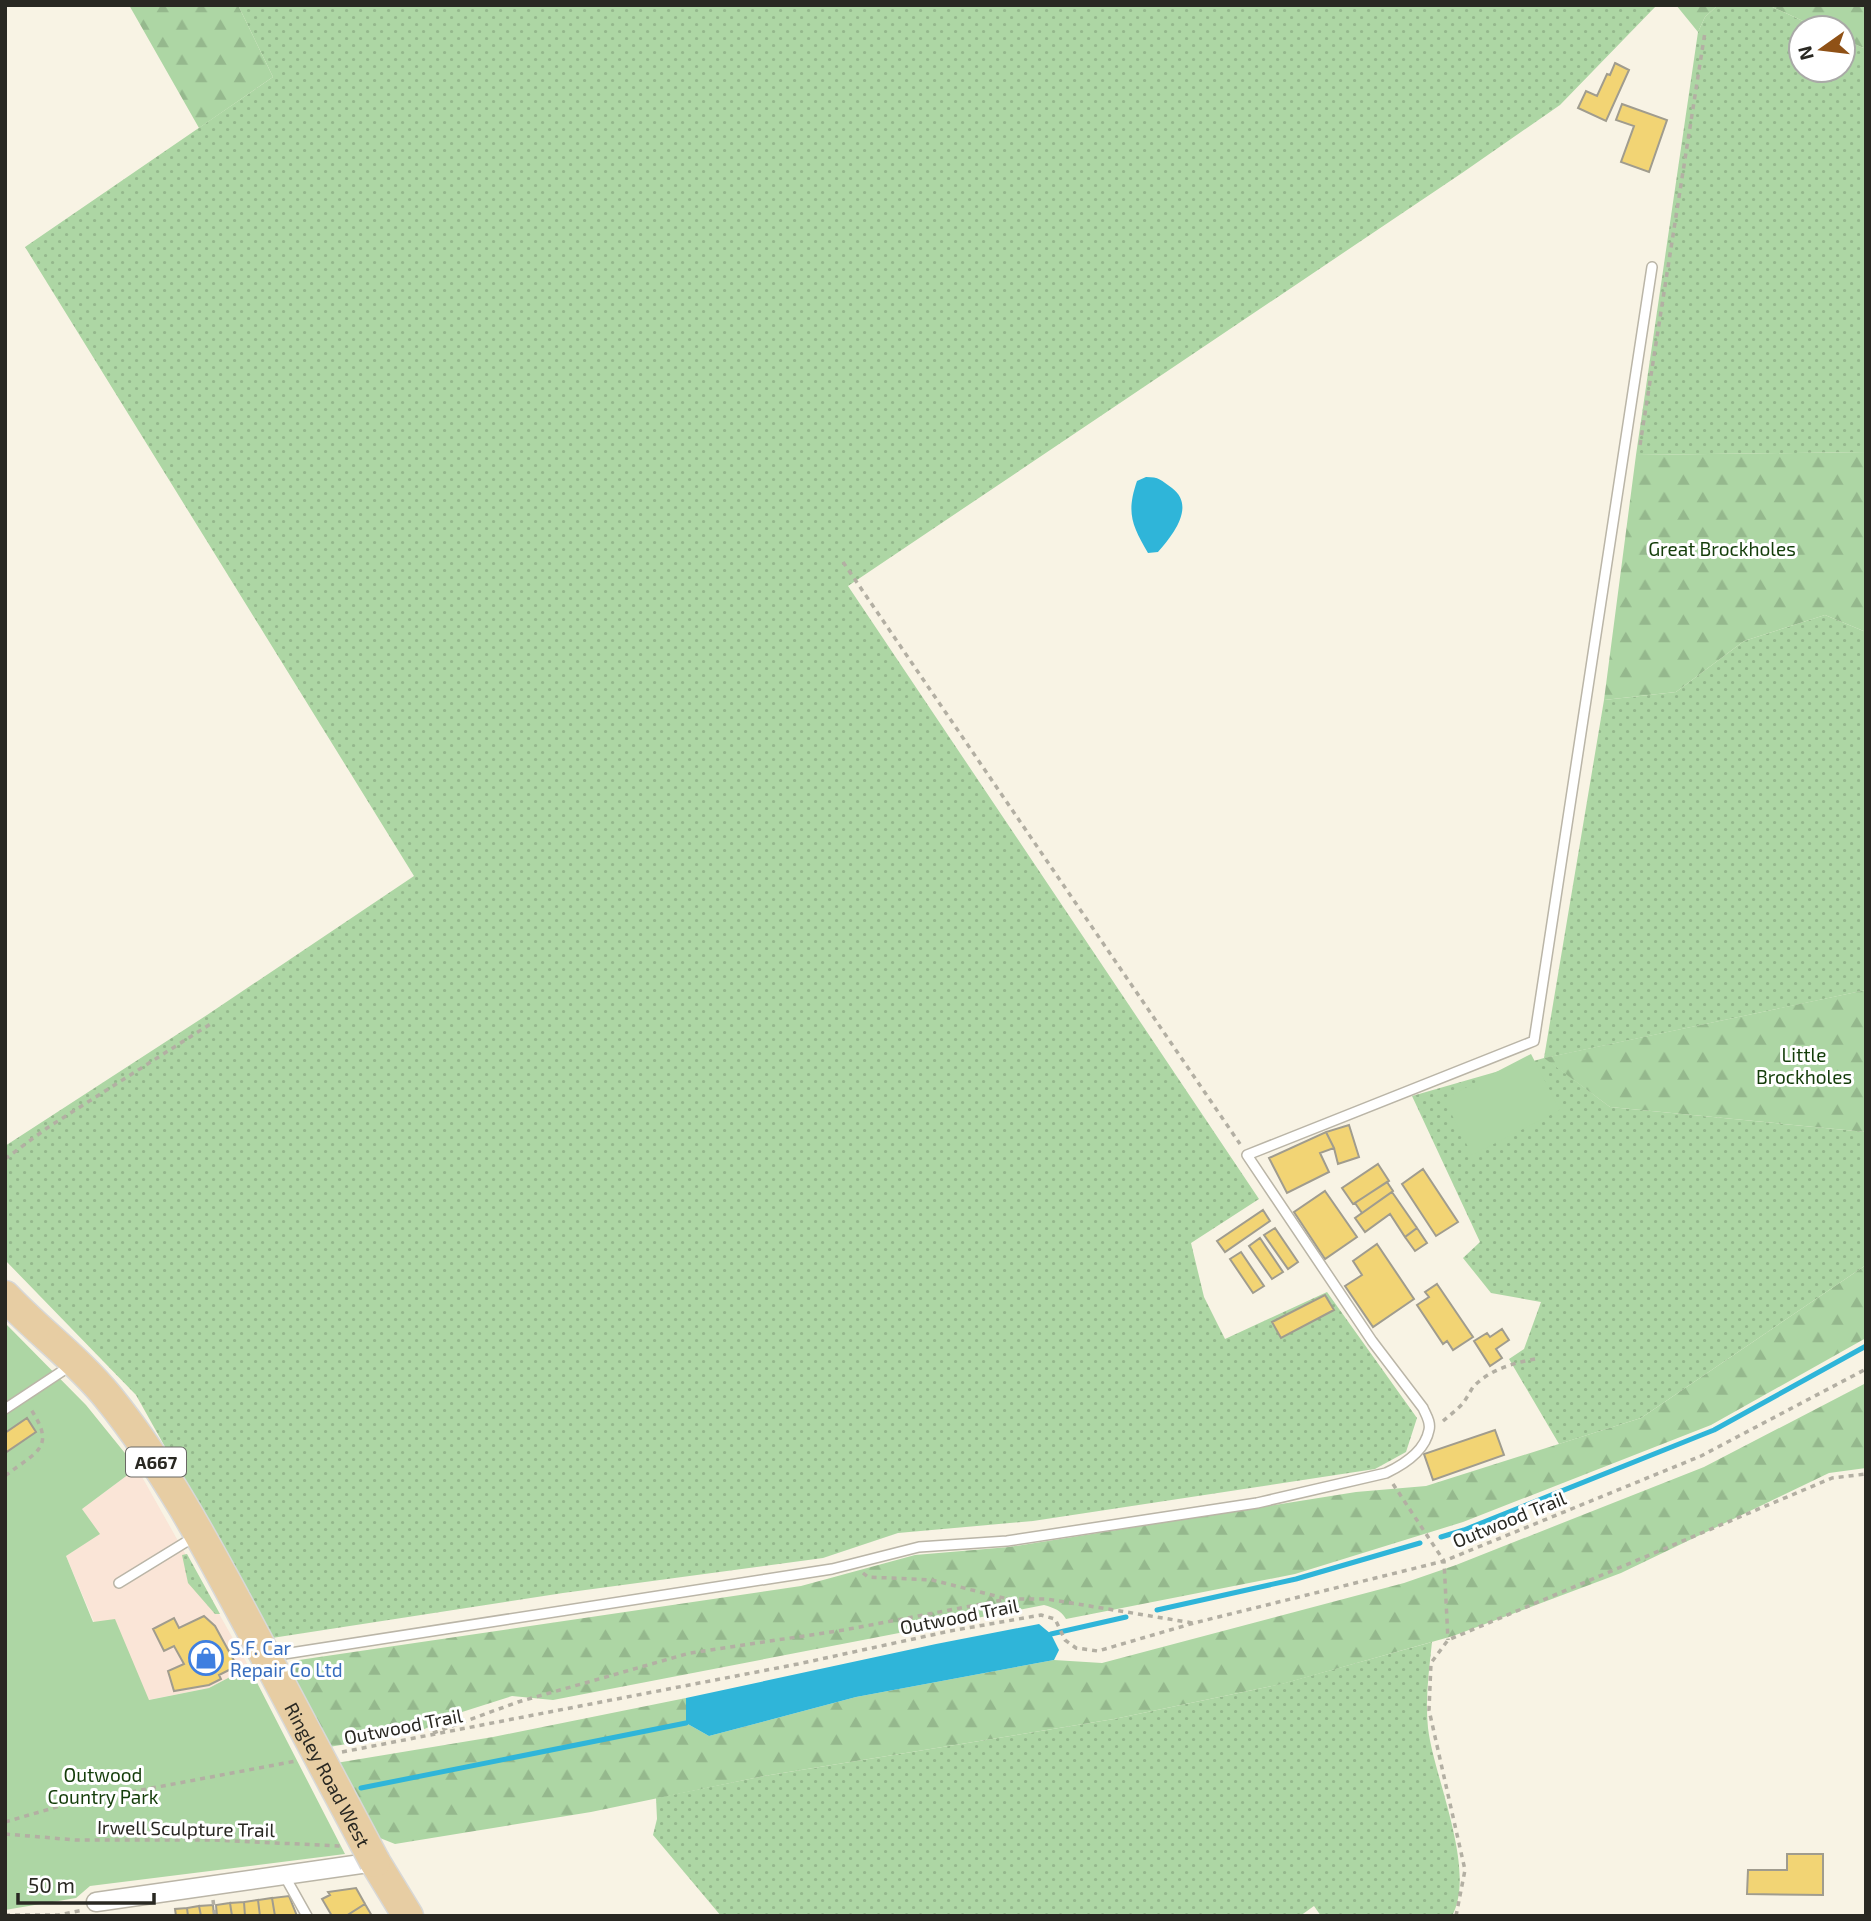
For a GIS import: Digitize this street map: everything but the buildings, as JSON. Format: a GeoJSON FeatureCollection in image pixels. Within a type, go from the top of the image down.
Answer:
{"type":"FeatureCollection","features":[{"type":"Feature","properties":{"kind":"main road","name":"Ringley Road West"},"geometry":{"type":"LineString","coordinates":[[5,1296],[106,1395],[151,1454],[266,1657],[371,1854],[408,1916]]}},
{"type":"Feature","properties":{"kind":"street"},"geometry":{"type":"LineString","coordinates":[[96,1902],[284,1875],[371,1854]]}},
{"type":"Feature","properties":{"kind":"lane"},"geometry":{"type":"LineString","coordinates":[[266,1657],[832,1569],[919,1547],[1007,1541],[1257,1503],[1385,1473],[1404,1465],[1429,1429],[1429,1420],[1423,1408],[1372,1341],[1247,1155],[1534,1041],[1652,267]]}},
{"type":"Feature","properties":{"kind":"lane"},"geometry":{"type":"LineString","coordinates":[[5,1409],[74,1363]]}},
{"type":"Feature","properties":{"kind":"lane"},"geometry":{"type":"LineString","coordinates":[[119,1583],[198,1534]]}},
{"type":"Feature","properties":{"kind":"lane"},"geometry":{"type":"LineString","coordinates":[[284,1875],[307,1916]]}},
{"type":"Feature","properties":{"kind":"path"},"geometry":{"type":"LineString","coordinates":[[1638,457],[1705,32]]}},
{"type":"Feature","properties":{"kind":"path"},"geometry":{"type":"LineString","coordinates":[[843,562],[1247,1155]]}},
{"type":"Feature","properties":{"kind":"path"},"geometry":{"type":"LineString","coordinates":[[5,1159],[47,1128],[212,1023]]}},
{"type":"Feature","properties":{"kind":"path"},"geometry":{"type":"LineString","coordinates":[[1429,1429],[1438,1425],[1462,1404],[1483,1379],[1507,1367],[1535,1359]]}},
{"type":"Feature","properties":{"kind":"path","name":"Outwood Trail"},"geometry":{"type":"LineString","coordinates":[[340,1753],[1041,1615],[1055,1619],[1065,1640],[1076,1648],[1098,1651],[1194,1623],[1444,1561],[1701,1455],[1866,1369]]}},
{"type":"Feature","properties":{"kind":"path"},"geometry":{"type":"LineString","coordinates":[[5,1476],[39,1449],[42,1442],[41,1424],[23,1397]]}},
{"type":"Feature","properties":{"kind":"path"},"geometry":{"type":"LineString","coordinates":[[1385,1473],[1444,1561],[1448,1640]]}},
{"type":"Feature","properties":{"kind":"path"},"geometry":{"type":"LineString","coordinates":[[1456,1916],[1465,1871],[1429,1710],[1431,1662],[1448,1640],[1832,1478],[1866,1474]]}},
{"type":"Feature","properties":{"kind":"path"},"geometry":{"type":"LineString","coordinates":[[850,1564],[869,1577],[932,1580],[1008,1599]]}},
{"type":"Feature","properties":{"kind":"path"},"geometry":{"type":"LineString","coordinates":[[421,1737],[518,1702],[690,1653],[844,1630],[1008,1599],[1047,1599],[1194,1623]]}},
{"type":"Feature","properties":{"kind":"path"},"geometry":{"type":"LineString","coordinates":[[5,1822],[67,1804],[299,1760]]}},
{"type":"Feature","properties":{"kind":"path","name":"Irwell Sculpture Trail"},"geometry":{"type":"LineString","coordinates":[[5,1834],[76,1840],[213,1840],[371,1854]]}},
{"type":"Feature","properties":{"kind":"path"},"geometry":{"type":"LineString","coordinates":[[5,1915],[58,1915],[81,1911],[96,1902]]}},
{"type":"Feature","properties":{"kind":"shaded area"},"geometry":{"type":"Polygon","coordinates":[[[137,1468],[249,1667],[209,1688],[148,1700],[94,1622],[66,1556],[99,1534],[82,1509],[137,1468]]]}},
{"type":"Feature","properties":{"kind":"green space"},"geometry":{"type":"Polygon","coordinates":[[[129,5],[238,5],[273,77],[199,128],[129,5]]]}},
{"type":"Feature","properties":{"kind":"green space"},"geometry":{"type":"Polygon","coordinates":[[[238,5],[1657,5],[1560,105],[848,586],[1259,1199],[1191,1243],[1204,1297],[1225,1339],[1327,1292],[1417,1418],[1406,1452],[1375,1469],[1033,1521],[898,1533],[823,1558],[563,1593],[272,1638],[136,1395],[5,1260],[5,1146],[414,876],[25,247],[273,77],[238,5]]]}},
{"type":"Feature","properties":{"kind":"green space"},"geometry":{"type":"Polygon","coordinates":[[[1676,5],[1718,5],[1705,17],[1698,32],[1676,5]]]}},
{"type":"Feature","properties":{"kind":"green space"},"geometry":{"type":"Polygon","coordinates":[[[1718,5],[1768,5],[1788,14],[1787,84],[1857,84],[1857,45],[1866,49],[1866,452],[1636,455],[1698,32],[1705,17],[1718,5]]]}},
{"type":"Feature","properties":{"kind":"green space"},"geometry":{"type":"Polygon","coordinates":[[[1768,5],[1866,5],[1866,49],[1857,45],[1857,14],[1788,14],[1768,5]]]}},
{"type":"Feature","properties":{"kind":"green space","name":"Great Brockholes"},"geometry":{"type":"Polygon","coordinates":[[[1866,452],[1866,632],[1825,615],[1744,641],[1676,692],[1604,700],[1636,455],[1866,452]]]}},
{"type":"Feature","properties":{"kind":"green space"},"geometry":{"type":"Polygon","coordinates":[[[1825,615],[1866,632],[1866,990],[1545,1058],[1610,1107],[1866,1132],[1866,1265],[1641,1418],[1559,1444],[1509,1359],[1524,1349],[1541,1302],[1491,1293],[1463,1258],[1480,1242],[1412,1096],[1544,1058],[1604,700],[1676,692],[1744,641],[1825,615]]]}},
{"type":"Feature","properties":{"kind":"green space","name":"Little Brockholes"},"geometry":{"type":"Polygon","coordinates":[[[1866,990],[1866,1132],[1610,1107],[1544,1058],[1866,990]]]}},
{"type":"Feature","properties":{"kind":"green space"},"geometry":{"type":"Polygon","coordinates":[[[1531,1054],[1560,1110],[1472,1155],[1444,1099],[1531,1054]]]}},
{"type":"Feature","properties":{"kind":"green space"},"geometry":{"type":"Polygon","coordinates":[[[1866,1265],[1866,1338],[1711,1425],[1463,1522],[1295,1574],[1066,1619],[1059,1611],[1044,1605],[553,1700],[512,1696],[462,1712],[418,1732],[329,1747],[289,1675],[299,1660],[801,1586],[915,1555],[1009,1547],[1356,1492],[1426,1486],[1641,1418],[1866,1265]]]}},
{"type":"Feature","properties":{"kind":"green space","name":"Outwood Country Park"},"geometry":{"type":"Polygon","coordinates":[[[5,1323],[86,1405],[137,1468],[82,1509],[100,1534],[66,1556],[93,1622],[115,1619],[149,1700],[209,1688],[249,1667],[345,1854],[90,1886],[76,1898],[5,1910],[5,1323]]]}},
{"type":"Feature","properties":{"kind":"green space"},"geometry":{"type":"Polygon","coordinates":[[[1866,1383],[1866,1468],[1829,1473],[1621,1573],[1453,1636],[1282,1684],[1114,1719],[764,1776],[591,1812],[395,1844],[373,1832],[336,1763],[493,1737],[686,1698],[686,1723],[709,1736],[856,1697],[1054,1660],[1102,1663],[1404,1583],[1456,1565],[1704,1467],[1866,1383]]]}},
{"type":"Feature","properties":{"kind":"green space"},"geometry":{"type":"Polygon","coordinates":[[[187,1554],[220,1614],[215,1614],[188,1583],[182,1555],[187,1554]]]}},
{"type":"Feature","properties":{"kind":"green space"},"geometry":{"type":"Polygon","coordinates":[[[1432,1642],[1427,1696],[1428,1728],[1452,1824],[1460,1874],[1458,1897],[1452,1916],[1321,1916],[1314,1906],[1300,1916],[721,1916],[653,1835],[657,1819],[656,1798],[764,1776],[1114,1719],[1281,1684],[1432,1642]]]}},
{"type":"Feature","properties":{"kind":"water"},"geometry":{"type":"Polygon","coordinates":[[[1146,477],[1157,478],[1172,488],[1182,503],[1180,520],[1170,537],[1158,552],[1148,553],[1138,534],[1131,510],[1137,481],[1146,477]]]}},
{"type":"Feature","properties":{"kind":"water"},"geometry":{"type":"Polygon","coordinates":[[[1039,1624],[1051,1634],[1059,1650],[1054,1660],[856,1697],[709,1736],[686,1723],[686,1698],[1039,1624]]]}},
{"type":"Feature","properties":{"kind":"waterway"},"geometry":{"type":"LineString","coordinates":[[1441,1537],[1714,1430],[1866,1346]]}},
{"type":"Feature","properties":{"kind":"waterway"},"geometry":{"type":"LineString","coordinates":[[1157,1610],[1296,1579],[1420,1543]]}},
{"type":"Feature","properties":{"kind":"waterway"},"geometry":{"type":"LineString","coordinates":[[1051,1634],[1126,1617]]}},
{"type":"Feature","properties":{"kind":"waterway"},"geometry":{"type":"LineString","coordinates":[[361,1788],[686,1723]]}},
{"type":"Feature","properties":{"kind":"place","name":"S.F. Car Repair Co Ltd"},"geometry":{"type":"Point","coordinates":[206,1658]}}]}
